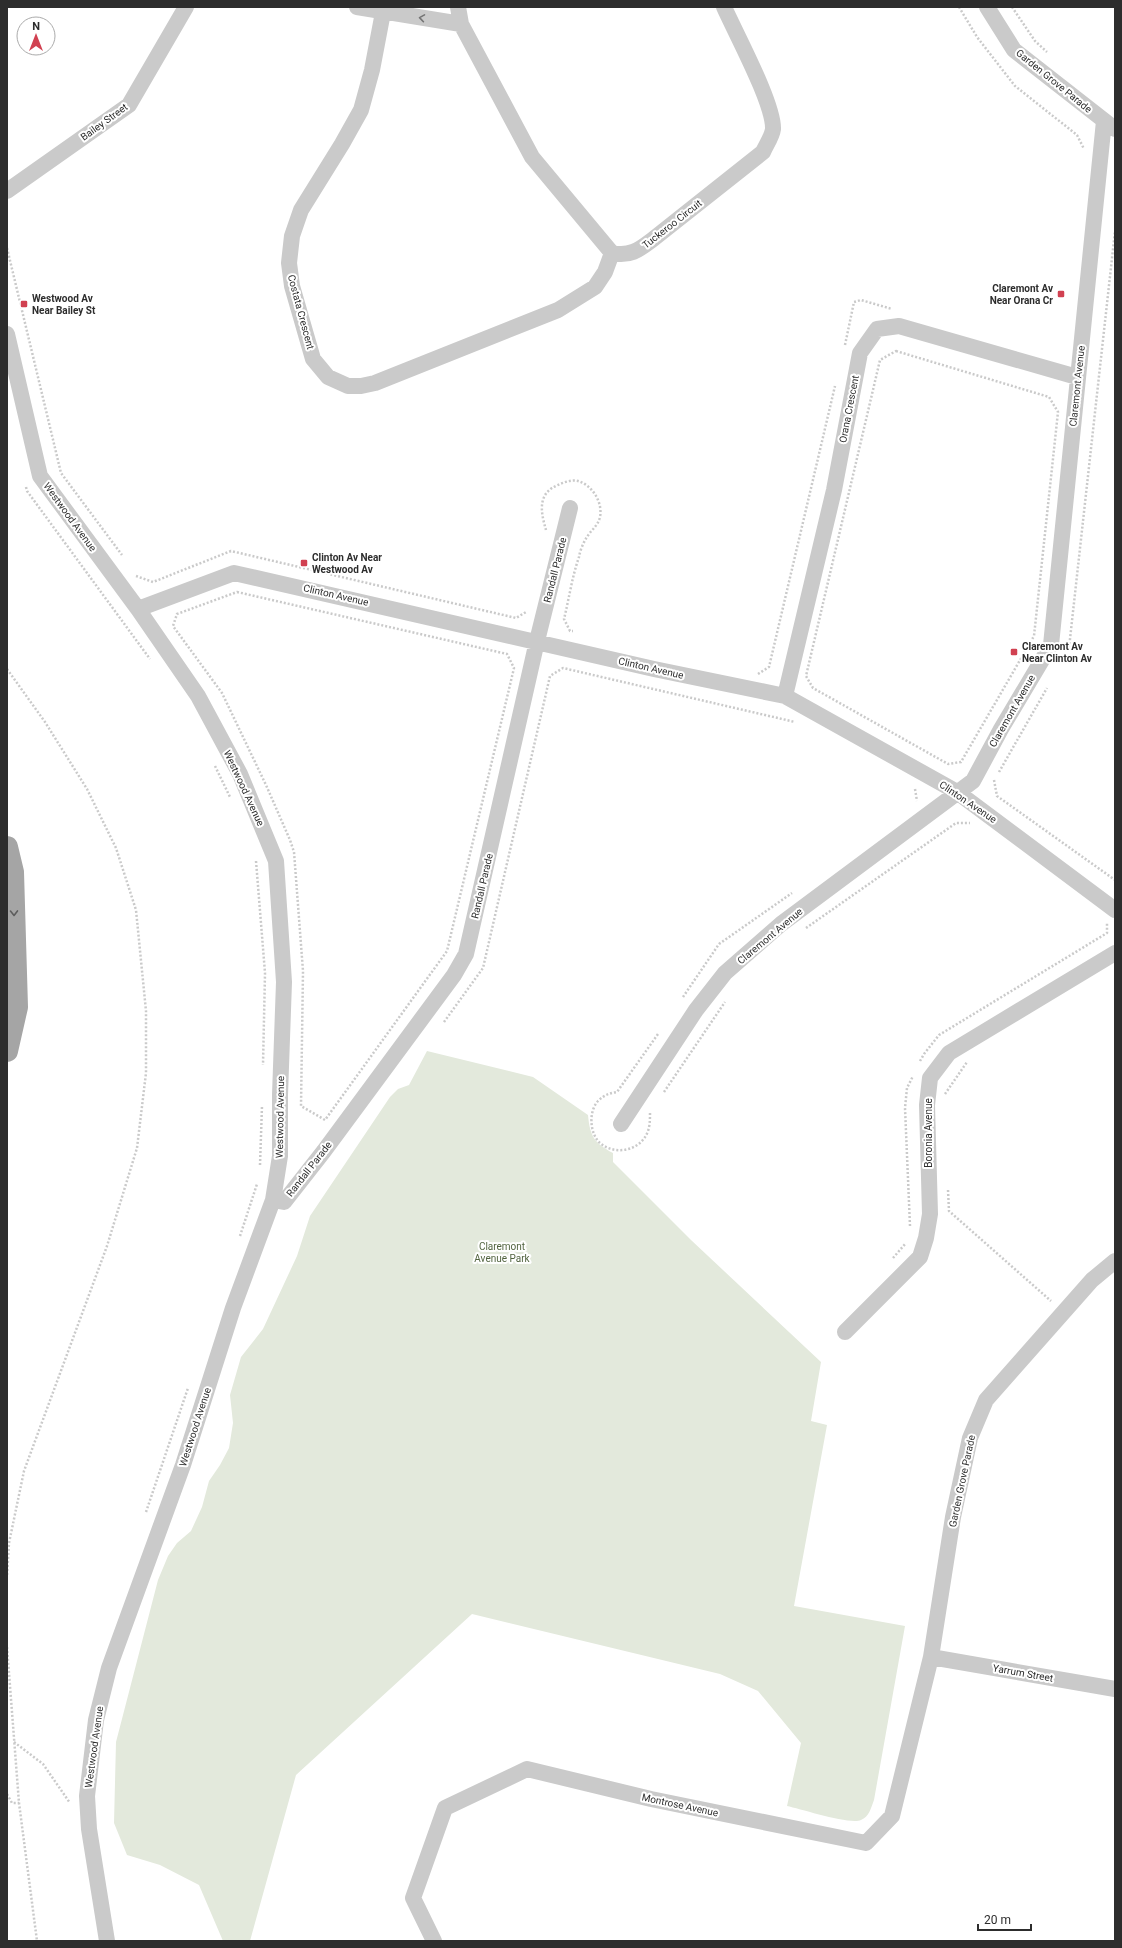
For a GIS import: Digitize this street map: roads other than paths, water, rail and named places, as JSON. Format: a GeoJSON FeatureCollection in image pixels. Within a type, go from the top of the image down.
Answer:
{"type":"FeatureCollection","features":[{"type":"Feature","properties":{"kind":"main road"},"geometry":{"type":"LineString","coordinates":[[7,847],[13,872],[17,1007],[7,1051]]}},
{"type":"Feature","properties":{"kind":"street","name":"Bailey Street"},"geometry":{"type":"LineString","coordinates":[[7,191],[129,104],[186,7]]}},
{"type":"Feature","properties":{"kind":"street"},"geometry":{"type":"LineString","coordinates":[[357,7],[384,9],[461,24]]}},
{"type":"Feature","properties":{"kind":"street"},"geometry":{"type":"LineString","coordinates":[[458,7],[461,24],[532,157],[612,253]]}},
{"type":"Feature","properties":{"kind":"street","name":"Tuckeroo Circuit"},"geometry":{"type":"LineString","coordinates":[[612,253],[625,255],[635,253],[763,152],[768,142],[773,131],[772,116],[763,92],[724,7]]}},
{"type":"Feature","properties":{"kind":"street","name":"Garden Grove Parade"},"geometry":{"type":"LineString","coordinates":[[987,7],[1014,50],[1110,125]]}},
{"type":"Feature","properties":{"kind":"street","name":"Costata Crescent"},"geometry":{"type":"LineString","coordinates":[[384,9],[372,70],[361,110],[342,144],[301,210],[292,236],[289,263],[292,286],[313,359],[321,370],[328,377],[348,386],[362,386],[374,383],[558,310],[595,287],[605,272],[612,253]]}},
{"type":"Feature","properties":{"kind":"street","name":"Claremont Avenue"},"geometry":{"type":"LineString","coordinates":[[621,1124],[696,1010],[725,973],[781,924],[973,781],[1001,729],[1051,645],[1077,378],[1110,125]]}},
{"type":"Feature","properties":{"kind":"street","name":"Orana Crescent"},"geometry":{"type":"LineString","coordinates":[[785,696],[834,490],[860,353],[878,329],[899,326],[1077,378]]}},
{"type":"Feature","properties":{"kind":"street","name":"Westwood Avenue"},"geometry":{"type":"LineString","coordinates":[[7,334],[40,476],[138,609],[202,703],[240,774],[276,861],[284,982],[280,1095],[280,1156],[273,1200],[233,1308],[183,1466],[109,1668],[98,1713],[87,1796],[89,1829],[107,1941]]}},
{"type":"Feature","properties":{"kind":"street","name":"Randall Parade"},"geometry":{"type":"LineString","coordinates":[[273,1200],[284,1202],[324,1151],[454,975],[466,954],[537,641],[570,508]]}},
{"type":"Feature","properties":{"kind":"street","name":"Clinton Avenue"},"geometry":{"type":"LineString","coordinates":[[138,609],[234,573],[537,641],[654,669],[785,696],[957,792],[1111,916]]}},
{"type":"Feature","properties":{"kind":"street","name":"Boronia Avenue"},"geometry":{"type":"LineString","coordinates":[[845,1332],[920,1258],[926,1238],[930,1214],[927,1105],[930,1078],[949,1053],[1115,953]]}},
{"type":"Feature","properties":{"kind":"street","name":"Garden Grove Parade"},"geometry":{"type":"LineString","coordinates":[[931,1657],[953,1517],[970,1438],[986,1400],[1092,1280],[1115,1261]]}},
{"type":"Feature","properties":{"kind":"street","name":"Yarrum Street"},"geometry":{"type":"LineString","coordinates":[[931,1657],[1115,1689]]}},
{"type":"Feature","properties":{"kind":"street","name":"Montrose Avenue"},"geometry":{"type":"LineString","coordinates":[[434,1941],[413,1898],[445,1808],[527,1769],[651,1799],[866,1843],[892,1816],[931,1657]]}},
{"type":"Feature","properties":{"kind":"place","name":"Claremont Av Near Orana Cr"},"geometry":{"type":"Point","coordinates":[1061,294]}},
{"type":"Feature","properties":{"kind":"place","name":"Westwood Av Near Bailey St"},"geometry":{"type":"Point","coordinates":[24,304]}},
{"type":"Feature","properties":{"kind":"place","name":"Clinton Av Near Westwood Av"},"geometry":{"type":"Point","coordinates":[304,563]}},
{"type":"Feature","properties":{"kind":"place","name":"Claremont Av Near Clinton Av"},"geometry":{"type":"Point","coordinates":[1014,652]}},
{"type":"Feature","properties":{"kind":"park label","name":"Claremont Avenue Park"},"geometry":{"type":"Point","coordinates":[502,1252]}}]}
